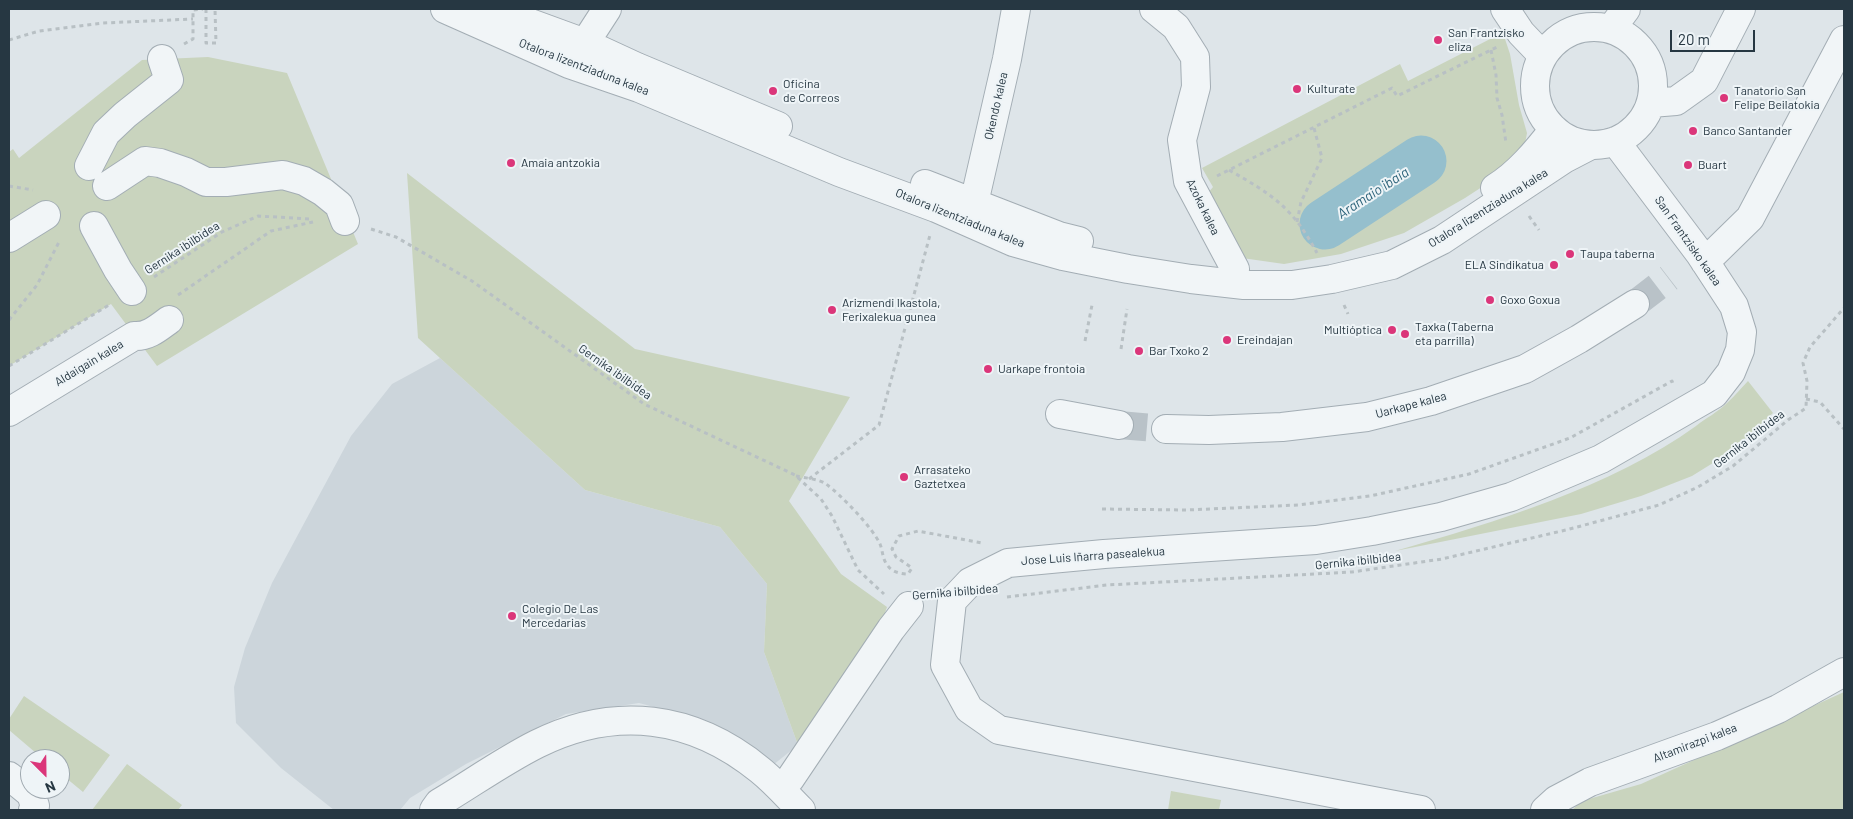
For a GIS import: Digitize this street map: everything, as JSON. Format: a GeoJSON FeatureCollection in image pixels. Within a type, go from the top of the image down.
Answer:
{"type":"FeatureCollection","features":[{"type":"Feature","properties":{"kind":"street","name":"Otalora lizentziaduna kalea"},"geometry":{"type":"LineString","coordinates":[[445,9],[569,64],[639,88],[830,168],[936,208],[1013,242],[1063,256],[1128,269],[1244,285],[1292,285],[1383,252],[1431,230],[1504,183],[1554,130]]}},
{"type":"Feature","properties":{"kind":"street","name":"Otalora lizentziaduna kalea"},"geometry":{"type":"LineString","coordinates":[[492,9],[585,43],[637,67],[834,149],[1059,236],[1124,252],[1197,265],[1235,269],[1328,273],[1392,265],[1442,240],[1564,159],[1603,143]]}},
{"type":"Feature","properties":{"kind":"street"},"geometry":{"type":"LineString","coordinates":[[585,43],[607,9]]}},
{"type":"Feature","properties":{"kind":"street","name":"Okendo kalea"},"geometry":{"type":"LineString","coordinates":[[974,203],[1007,59],[1016,9]]}},
{"type":"Feature","properties":{"kind":"street","name":"Azoka kalea"},"geometry":{"type":"LineString","coordinates":[[1154,9],[1176,27],[1195,57],[1196,87],[1182,140],[1188,181],[1235,269]]}},
{"type":"Feature","properties":{"kind":"street"},"geometry":{"type":"LineString","coordinates":[[1504,9],[1521,33],[1543,56]]}},
{"type":"Feature","properties":{"kind":"street"},"geometry":{"type":"LineString","coordinates":[[1651,103],[1676,100],[1704,81],[1741,9]]}},
{"type":"Feature","properties":{"kind":"street"},"geometry":{"type":"LineString","coordinates":[[1605,19],[1628,37],[1646,58],[1654,84],[1651,103],[1646,116],[1628,135],[1603,143],[1571,141],[1554,130],[1545,119],[1535,95],[1535,81],[1543,56],[1560,38],[1571,31],[1605,19]]}},
{"type":"Feature","properties":{"kind":"street"},"geometry":{"type":"LineString","coordinates":[[1705,262],[1750,218],[1844,40]]}},
{"type":"Feature","properties":{"kind":"street"},"geometry":{"type":"LineString","coordinates":[[89,166],[106,133],[125,115],[169,80],[162,59]]}},
{"type":"Feature","properties":{"kind":"street","name":"San Frantzisko kalea"},"geometry":{"type":"LineString","coordinates":[[1603,143],[1705,262],[1734,306],[1742,332],[1740,350]]}},
{"type":"Feature","properties":{"kind":"street"},"geometry":{"type":"LineString","coordinates":[[108,186],[145,161],[160,163],[186,172],[206,182],[226,182],[283,175],[304,181],[324,192],[339,205],[333,221]]}},
{"type":"Feature","properties":{"kind":"street"},"geometry":{"type":"LineString","coordinates":[[9,238],[46,216]]}},
{"type":"Feature","properties":{"kind":"street"},"geometry":{"type":"LineString","coordinates":[[94,226],[132,291]]}},
{"type":"Feature","properties":{"kind":"street","name":"Uarkape kalea"},"geometry":{"type":"LineString","coordinates":[[1166,429],[1209,430],[1282,427],[1367,417],[1431,401],[1525,369],[1580,339],[1635,304]]}},
{"type":"Feature","properties":{"kind":"street","name":"Aldaigain kalea"},"geometry":{"type":"LineString","coordinates":[[9,412],[134,336],[142,337],[149,334],[173,307]]}},
{"type":"Feature","properties":{"kind":"street","name":"Jose Luis Iñarra pasealekua"},"geometry":{"type":"LineString","coordinates":[[1421,810],[999,730],[969,709],[945,665],[952,600],[970,582],[1008,563],[1104,554],[1316,540],[1372,532],[1441,517],[1511,497],[1601,460],[1714,394],[1731,372],[1740,350]]}},
{"type":"Feature","properties":{"kind":"street"},"geometry":{"type":"LineString","coordinates":[[1060,414],[1119,425]]}},
{"type":"Feature","properties":{"kind":"street"},"geometry":{"type":"LineString","coordinates":[[790,779],[891,629],[909,606]]}},
{"type":"Feature","properties":{"kind":"street","name":"Altamirazpi kalea"},"geometry":{"type":"LineString","coordinates":[[1545,810],[1556,800],[1590,782],[1717,736],[1778,710],[1844,672]]}},
{"type":"Feature","properties":{"kind":"street"},"geometry":{"type":"LineString","coordinates":[[434,810],[439,803],[536,744],[574,728],[612,720],[651,720],[688,728],[731,750],[760,770],[801,810]]}},
{"type":"Feature","properties":{"kind":"street"},"geometry":{"type":"LineString","coordinates":[[9,776],[31,794],[35,806],[33,810]]}},
{"type":"Feature","properties":{"kind":"path"},"geometry":{"type":"LineString","coordinates":[[162,59],[193,38],[193,10],[204,9],[206,43],[216,43],[214,9]]}},
{"type":"Feature","properties":{"kind":"path"},"geometry":{"type":"LineString","coordinates":[[9,40],[39,31],[103,23],[193,20]]}},
{"type":"Feature","properties":{"kind":"path"},"geometry":{"type":"LineString","coordinates":[[1188,181],[1208,173],[1211,179],[1392,88],[1397,96],[1521,33]]}},
{"type":"Feature","properties":{"kind":"path"},"geometry":{"type":"LineString","coordinates":[[1297,222],[1301,202],[1322,158],[1314,128]]}},
{"type":"Feature","properties":{"kind":"path"},"geometry":{"type":"LineString","coordinates":[[1229,170],[1269,193],[1288,209],[1306,234],[1348,314]]}},
{"type":"Feature","properties":{"kind":"path"},"geometry":{"type":"LineString","coordinates":[[9,186],[36,191]]}},
{"type":"Feature","properties":{"kind":"path"},"geometry":{"type":"LineString","coordinates":[[809,479],[879,425],[936,208]]}},
{"type":"Feature","properties":{"kind":"path","name":"Gernika ibilbidea"},"geometry":{"type":"LineString","coordinates":[[9,366],[132,291],[222,232],[258,216],[333,221],[396,237],[472,281],[644,404],[795,476],[821,499],[832,516],[858,570],[888,597],[909,606]]}},
{"type":"Feature","properties":{"kind":"path"},"geometry":{"type":"LineString","coordinates":[[173,307],[271,231],[333,221]]}},
{"type":"Feature","properties":{"kind":"path"},"geometry":{"type":"LineString","coordinates":[[9,320],[37,285],[61,238]]}},
{"type":"Feature","properties":{"kind":"path"},"geometry":{"type":"LineString","coordinates":[[1084,341],[1092,305]]}},
{"type":"Feature","properties":{"kind":"path"},"geometry":{"type":"LineString","coordinates":[[1844,308],[1810,347],[1803,363],[1807,381],[1806,399],[1820,402],[1844,429]]}},
{"type":"Feature","properties":{"kind":"path"},"geometry":{"type":"LineString","coordinates":[[1121,350],[1127,309]]}},
{"type":"Feature","properties":{"kind":"path"},"geometry":{"type":"LineString","coordinates":[[1102,509],[1187,510],[1298,505],[1370,496],[1469,474],[1570,438],[1672,381],[1688,409]]}},
{"type":"Feature","properties":{"kind":"path","name":"Gernika ibilbidea"},"geometry":{"type":"LineString","coordinates":[[1005,597],[1107,585],[1352,572],[1442,559],[1566,530],[1659,505],[1698,487],[1733,466],[1788,420],[1806,408],[1806,399]]}},
{"type":"Feature","properties":{"kind":"path"},"geometry":{"type":"LineString","coordinates":[[795,476],[824,483],[872,531],[881,545],[882,554],[888,567],[900,574],[908,574],[912,568],[896,557],[892,549],[899,536],[918,531],[985,544]]}},
{"type":"Feature","properties":{"kind":"shaded area","name":"Colegio De Las Mercedarias"},"geometry":{"type":"Polygon","coordinates":[[[440,358],[585,490],[720,527],[767,584],[764,652],[798,745],[773,765],[706,721],[639,703],[566,714],[466,764],[410,798],[400,810],[334,810],[281,768],[236,723],[234,687],[245,648],[272,583],[351,436],[392,384],[440,358]]]}},
{"type":"Feature","properties":{"kind":"green space"},"geometry":{"type":"Polygon","coordinates":[[[1504,36],[1510,54],[1519,105],[1527,133],[1524,149],[1508,170],[1465,198],[1404,233],[1341,254],[1284,264],[1242,258],[1207,194],[1213,187],[1202,168],[1400,64],[1408,81],[1494,37],[1504,36]]]}},
{"type":"Feature","properties":{"kind":"green space"},"geometry":{"type":"Polygon","coordinates":[[[208,57],[287,73],[358,244],[157,366],[111,304],[9,366],[9,152],[13,149],[19,158],[142,60],[208,57]]]}},
{"type":"Feature","properties":{"kind":"green space"},"geometry":{"type":"Polygon","coordinates":[[[407,173],[635,349],[850,397],[789,501],[841,574],[887,607],[867,665],[798,745],[764,652],[767,584],[720,527],[585,490],[418,338],[407,173]]]}},
{"type":"Feature","properties":{"kind":"green space"},"geometry":{"type":"Polygon","coordinates":[[[1748,381],[1773,413],[1729,453],[1692,476],[1641,496],[1581,514],[1395,551],[1512,515],[1590,485],[1663,448],[1716,412],[1748,381]]]}},
{"type":"Feature","properties":{"kind":"green space"},"geometry":{"type":"Polygon","coordinates":[[[1844,692],[1844,810],[1572,810],[1582,801],[1641,784],[1844,692]]]}},
{"type":"Feature","properties":{"kind":"green space"},"geometry":{"type":"Polygon","coordinates":[[[24,696],[110,755],[83,792],[70,781],[70,749],[31,749],[9,730],[9,719],[24,696]]]}},
{"type":"Feature","properties":{"kind":"green space"},"geometry":{"type":"Polygon","coordinates":[[[127,764],[182,805],[178,810],[92,810],[127,764]]]}},
{"type":"Feature","properties":{"kind":"green space"},"geometry":{"type":"Polygon","coordinates":[[[1171,791],[1221,800],[1219,810],[1168,810],[1171,791]]]}},
{"type":"Feature","properties":{"kind":"waterway","name":"Aramaio ibaia"},"geometry":{"type":"LineString","coordinates":[[1325,224],[1421,161]]}},
{"type":"Feature","properties":{"kind":"tunnel"},"geometry":{"type":"LineString","coordinates":[[1635,304],[1669,278]]}},
{"type":"Feature","properties":{"kind":"tunnel"},"geometry":{"type":"LineString","coordinates":[[1119,425],[1166,429]]}},
{"type":"Feature","properties":{"kind":"place","name":"San Frantzisko eliza"},"geometry":{"type":"Point","coordinates":[1438,40]}},
{"type":"Feature","properties":{"kind":"place","name":"Kulturate"},"geometry":{"type":"Point","coordinates":[1297,89]}},
{"type":"Feature","properties":{"kind":"place","name":"Oficina de Correos"},"geometry":{"type":"Point","coordinates":[773,91]}},
{"type":"Feature","properties":{"kind":"place","name":"Tanatorio San Felipe Beilatokia"},"geometry":{"type":"Point","coordinates":[1724,98]}},
{"type":"Feature","properties":{"kind":"place","name":"Banco Santander"},"geometry":{"type":"Point","coordinates":[1693,131]}},
{"type":"Feature","properties":{"kind":"place","name":"Amaia antzokia"},"geometry":{"type":"Point","coordinates":[511,163]}},
{"type":"Feature","properties":{"kind":"place","name":"Buart"},"geometry":{"type":"Point","coordinates":[1688,165]}},
{"type":"Feature","properties":{"kind":"place","name":"Taupa taberna"},"geometry":{"type":"Point","coordinates":[1570,254]}},
{"type":"Feature","properties":{"kind":"place","name":"ELA Sindikatua"},"geometry":{"type":"Point","coordinates":[1554,265]}},
{"type":"Feature","properties":{"kind":"place","name":"Goxo Goxua"},"geometry":{"type":"Point","coordinates":[1490,300]}},
{"type":"Feature","properties":{"kind":"place","name":"Arizmendi Ikastola, Ferixalekua gunea"},"geometry":{"type":"Point","coordinates":[832,310]}},
{"type":"Feature","properties":{"kind":"place","name":"Multióptica"},"geometry":{"type":"Point","coordinates":[1392,330]}},
{"type":"Feature","properties":{"kind":"place","name":"Taxka (Taberna eta parrilla)"},"geometry":{"type":"Point","coordinates":[1405,334]}},
{"type":"Feature","properties":{"kind":"place","name":"Ereindajan"},"geometry":{"type":"Point","coordinates":[1227,340]}},
{"type":"Feature","properties":{"kind":"place","name":"Bar Txoko 2"},"geometry":{"type":"Point","coordinates":[1139,351]}},
{"type":"Feature","properties":{"kind":"place","name":"Uarkape frontoia"},"geometry":{"type":"Point","coordinates":[988,369]}},
{"type":"Feature","properties":{"kind":"place","name":"Arrasateko Gaztetxea"},"geometry":{"type":"Point","coordinates":[904,477]}},
{"type":"Feature","properties":{"kind":"place","name":"Colegio De Las Mercedarias"},"geometry":{"type":"Point","coordinates":[512,616]}}]}
